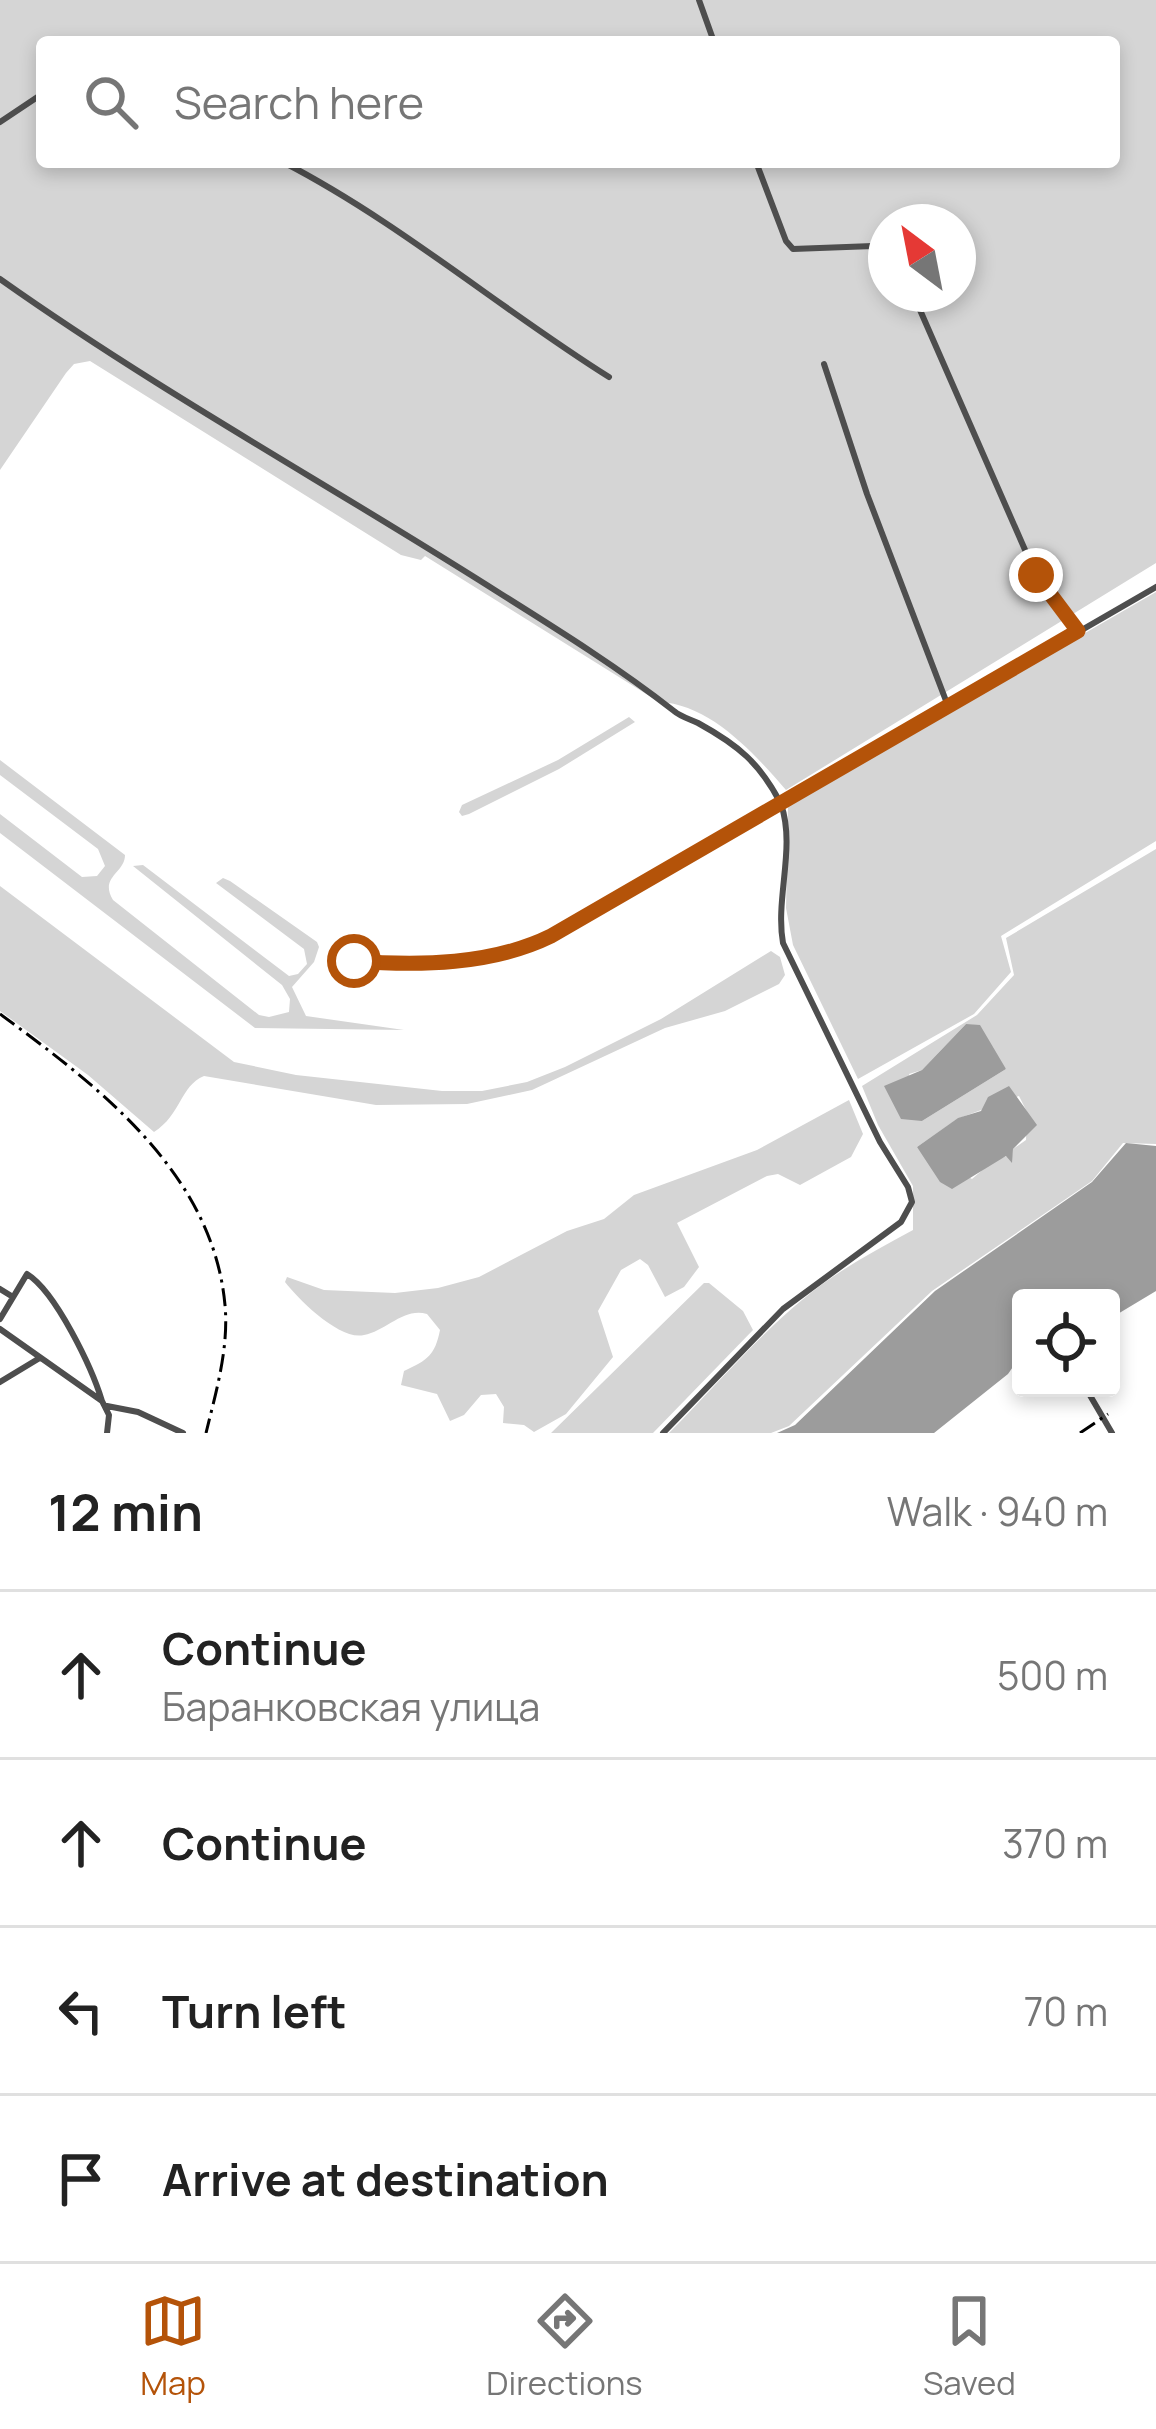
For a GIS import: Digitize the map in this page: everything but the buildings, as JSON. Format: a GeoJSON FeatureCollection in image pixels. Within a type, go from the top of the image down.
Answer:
{"type":"FeatureCollection","features":[{"type":"Feature","properties":{"kind":"street"},"geometry":{"type":"LineString","coordinates":[[699,0],[712,36]]}},
{"type":"Feature","properties":{"kind":"street"},"geometry":{"type":"LineString","coordinates":[[0,122],[36,98]]}},
{"type":"Feature","properties":{"kind":"street"},"geometry":{"type":"LineString","coordinates":[[293,168],[460,271],[532,329],[609,377]]}},
{"type":"Feature","properties":{"kind":"street"},"geometry":{"type":"LineString","coordinates":[[757,168],[786,241],[794,249],[868,246]]}},
{"type":"Feature","properties":{"kind":"street"},"geometry":{"type":"LineString","coordinates":[[0,279],[115,357],[573,638],[651,690],[677,715],[728,741],[765,773],[781,804],[786,868],[780,922],[783,943],[912,1202],[902,1222],[783,1310],[662,1433]]}},
{"type":"Feature","properties":{"kind":"street"},"geometry":{"type":"LineString","coordinates":[[921,312],[1036,575],[1078,631]]}},
{"type":"Feature","properties":{"kind":"street"},"geometry":{"type":"LineString","coordinates":[[824,364],[867,494],[949,706]]}},
{"type":"Feature","properties":{"kind":"street"},"geometry":{"type":"LineString","coordinates":[[354,961],[395,964],[479,959],[527,948],[1156,587]]}},
{"type":"Feature","properties":{"kind":"street"},"geometry":{"type":"LineString","coordinates":[[0,1319],[27,1274],[49,1294],[105,1403],[107,1433]]}},
{"type":"Feature","properties":{"kind":"street"},"geometry":{"type":"LineString","coordinates":[[0,1289],[13,1297]]}},
{"type":"Feature","properties":{"kind":"street"},"geometry":{"type":"LineString","coordinates":[[0,1329],[105,1403],[184,1433]]}},
{"type":"Feature","properties":{"kind":"street"},"geometry":{"type":"LineString","coordinates":[[0,1382],[38,1359]]}},
{"type":"Feature","properties":{"kind":"street"},"geometry":{"type":"LineString","coordinates":[[1091,1397],[1112,1433]]}},
{"type":"Feature","properties":{"kind":"shaded area"},"geometry":{"type":"Polygon","coordinates":[[[0,0],[1156,0],[1156,563],[786,790],[745,746],[713,721],[696,711],[659,702],[425,556],[421,560],[401,555],[90,361],[74,364],[0,470],[0,0]]]}},
{"type":"Feature","properties":{"kind":"shaded area"},"geometry":{"type":"Polygon","coordinates":[[[1156,592],[1156,841],[1001,936],[1011,972],[974,1014],[858,1079],[793,945],[786,908],[788,805],[1156,592]]]}},
{"type":"Feature","properties":{"kind":"shaded area"},"geometry":{"type":"Polygon","coordinates":[[[629,717],[635,722],[559,769],[469,814],[459,812],[462,805],[558,760],[629,717]]]}},
{"type":"Feature","properties":{"kind":"shaded area"},"geometry":{"type":"Polygon","coordinates":[[[0,760],[125,855],[109,886],[113,900],[259,1015],[289,1012],[290,999],[282,985],[133,866],[143,865],[289,976],[307,964],[304,949],[216,883],[223,878],[230,881],[317,942],[314,962],[292,987],[306,1016],[404,1030],[255,1028],[0,833],[0,814],[82,877],[97,876],[105,866],[98,849],[0,775],[0,760]]]}},
{"type":"Feature","properties":{"kind":"shaded area"},"geometry":{"type":"Polygon","coordinates":[[[1156,849],[1156,1144],[1123,1143],[1092,1181],[932,1291],[789,1426],[771,1433],[669,1433],[802,1300],[913,1230],[913,1186],[862,1086],[977,1015],[1014,975],[1006,938],[1156,849]],[[966,1024],[922,1070],[909,1074],[922,1121],[1006,1069],[966,1024]],[[1019,1096],[957,1119],[917,1147],[972,1179],[993,1161],[1007,1156],[1011,1161],[1013,1149],[1026,1140],[1027,1112],[1019,1096]]]}},
{"type":"Feature","properties":{"kind":"shaded area"},"geometry":{"type":"Polygon","coordinates":[[[0,886],[234,1062],[296,1075],[442,1091],[482,1091],[527,1082],[661,1019],[771,951],[780,957],[785,975],[779,984],[725,1011],[665,1028],[532,1090],[467,1104],[376,1105],[204,1076],[154,1132],[88,1075],[0,1011],[0,886]]]}},
{"type":"Feature","properties":{"kind":"shaded area"},"geometry":{"type":"Polygon","coordinates":[[[966,1024],[980,1025],[1006,1069],[922,1121],[901,1119],[884,1086],[922,1070],[966,1024]]]}},
{"type":"Feature","properties":{"kind":"shaded area"},"geometry":{"type":"Polygon","coordinates":[[[1009,1086],[1037,1125],[1013,1149],[1012,1163],[1006,1156],[952,1189],[940,1182],[917,1147],[958,1118],[981,1111],[988,1097],[1009,1086]]]}},
{"type":"Feature","properties":{"kind":"shaded area"},"geometry":{"type":"Polygon","coordinates":[[[849,1100],[863,1134],[851,1157],[800,1185],[778,1174],[767,1176],[677,1223],[699,1267],[684,1287],[665,1297],[640,1259],[621,1270],[598,1311],[613,1357],[566,1414],[534,1432],[524,1425],[503,1423],[504,1407],[496,1394],[481,1395],[464,1415],[450,1421],[437,1394],[401,1385],[404,1371],[425,1360],[436,1345],[440,1330],[427,1314],[411,1314],[372,1333],[354,1335],[320,1317],[285,1282],[287,1277],[324,1290],[395,1293],[479,1277],[567,1231],[604,1219],[634,1195],[757,1150],[849,1100]]]}},
{"type":"Feature","properties":{"kind":"shaded area"},"geometry":{"type":"Polygon","coordinates":[[[1126,1143],[1156,1146],[1156,1291],[1120,1313],[1120,1289],[1012,1289],[1012,1368],[934,1433],[777,1433],[795,1425],[935,1291],[1092,1182],[1126,1143]]]}},
{"type":"Feature","properties":{"kind":"shaded area"},"geometry":{"type":"Polygon","coordinates":[[[704,1283],[743,1311],[753,1330],[653,1433],[551,1433],[704,1283]]]}},
{"type":"Feature","properties":{"kind":"railway"},"geometry":{"type":"LineString","coordinates":[[0,1014],[75,1071],[145,1137],[199,1214],[216,1258],[226,1321],[221,1370],[206,1433]]}},
{"type":"Feature","properties":{"kind":"railway"},"geometry":{"type":"LineString","coordinates":[[1080,1433],[1108,1414]]}},
{"type":"Feature","properties":{"kind":"route"},"geometry":{"type":"LineString","coordinates":[[354,961],[395,964],[479,959],[527,948],[551,936],[1078,631],[1036,575]]}}]}
